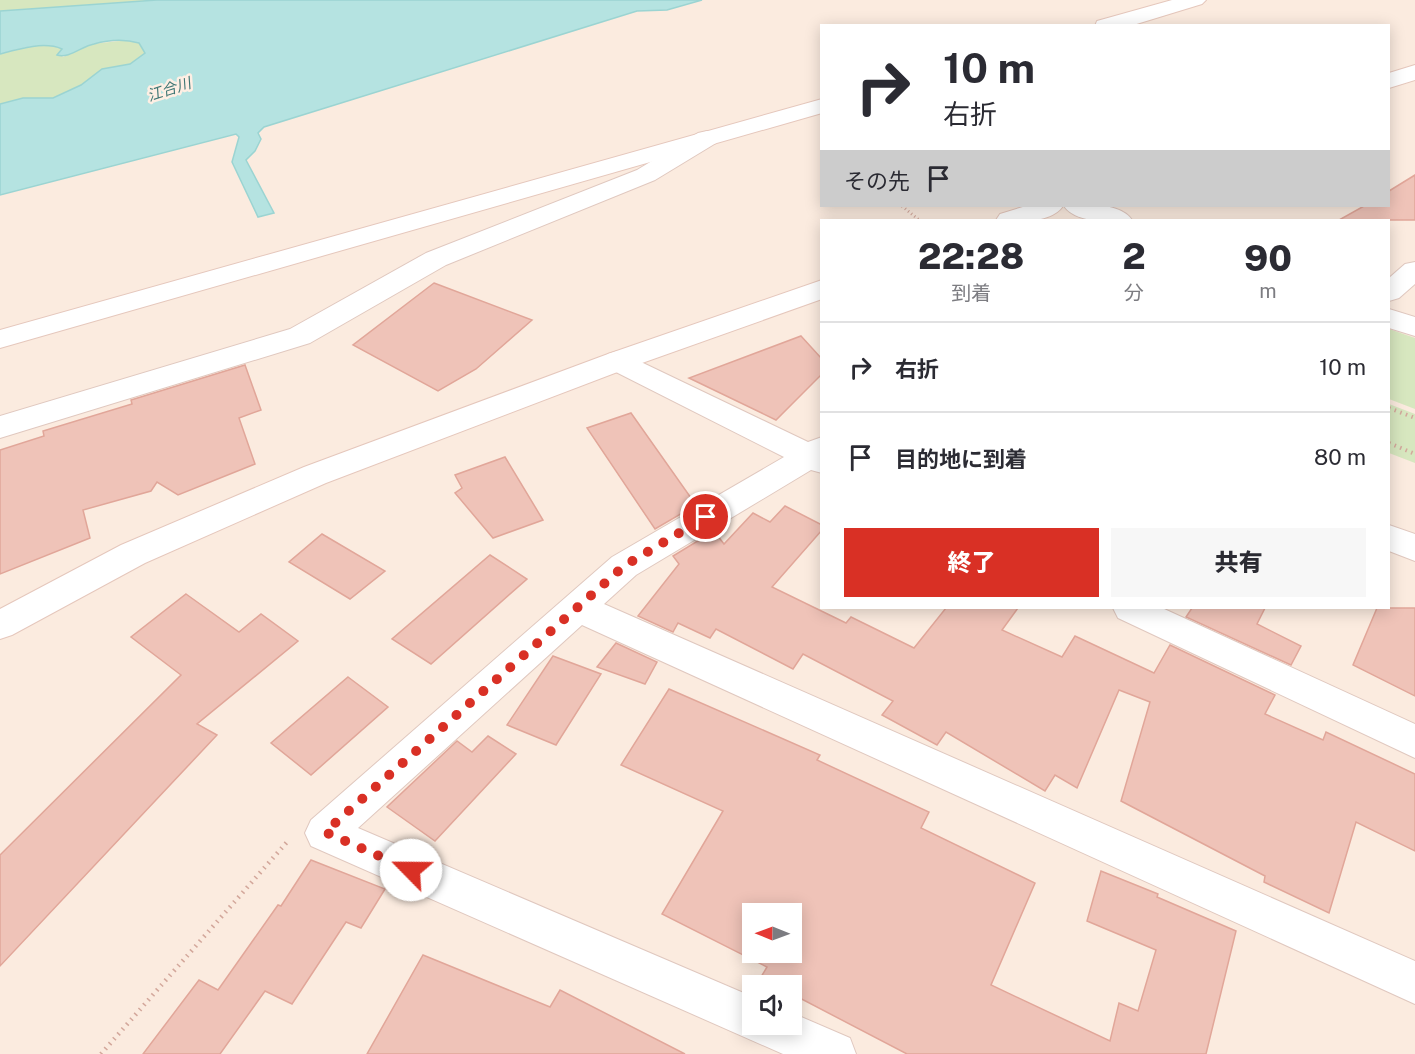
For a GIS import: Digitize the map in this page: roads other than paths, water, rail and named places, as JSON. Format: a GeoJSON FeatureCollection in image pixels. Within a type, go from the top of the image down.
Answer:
{"type":"FeatureCollection","features":[{"type":"Feature","properties":{"kind":"street"},"geometry":{"type":"LineString","coordinates":[[1113,24],[1196,0]]}},
{"type":"Feature","properties":{"kind":"street"},"geometry":{"type":"LineString","coordinates":[[1390,81],[1415,72]]}},
{"type":"Feature","properties":{"kind":"street"},"geometry":{"type":"LineString","coordinates":[[0,339],[820,107]]}},
{"type":"Feature","properties":{"kind":"street"},"geometry":{"type":"LineString","coordinates":[[0,427],[300,336],[436,259],[646,175],[707,138]]}},
{"type":"Feature","properties":{"kind":"street"},"geometry":{"type":"LineString","coordinates":[[1012,219],[1047,207]]}},
{"type":"Feature","properties":{"kind":"street"},"geometry":{"type":"LineString","coordinates":[[1080,207],[1116,219]]}},
{"type":"Feature","properties":{"kind":"street"},"geometry":{"type":"LineString","coordinates":[[1390,291],[1415,270]]}},
{"type":"Feature","properties":{"kind":"street"},"geometry":{"type":"LineString","coordinates":[[0,625],[133,554],[283,489],[618,360],[820,290]]}},
{"type":"Feature","properties":{"kind":"street"},"geometry":{"type":"LineString","coordinates":[[1390,318],[1415,327]]}},
{"type":"Feature","properties":{"kind":"street"},"geometry":{"type":"LineString","coordinates":[[618,360],[818,456]]}},
{"type":"Feature","properties":{"kind":"street"},"geometry":{"type":"LineString","coordinates":[[742,1014],[325,832],[624,566],[818,456]]}},
{"type":"Feature","properties":{"kind":"street"},"geometry":{"type":"LineString","coordinates":[[1390,537],[1415,548]]}},
{"type":"Feature","properties":{"kind":"street"},"geometry":{"type":"LineString","coordinates":[[579,608],[1415,983]]}},
{"type":"Feature","properties":{"kind":"street"},"geometry":{"type":"LineString","coordinates":[[1132,609],[1415,742]]}},
{"type":"Feature","properties":{"kind":"street"},"geometry":{"type":"LineString","coordinates":[[791,1035],[834,1054]]}},
{"type":"Feature","properties":{"kind":"water","name":"江合川"},"geometry":{"type":"Polygon","coordinates":[[[157,0],[702,0],[667,10],[637,11],[264,127],[258,133],[261,139],[255,151],[246,160],[274,213],[258,217],[232,162],[239,137],[236,134],[0,195],[0,104],[23,98],[53,98],[81,85],[102,69],[130,64],[145,53],[139,43],[116,41],[89,45],[62,56],[57,55],[62,49],[47,46],[0,54],[0,11],[157,0]]]}}]}
